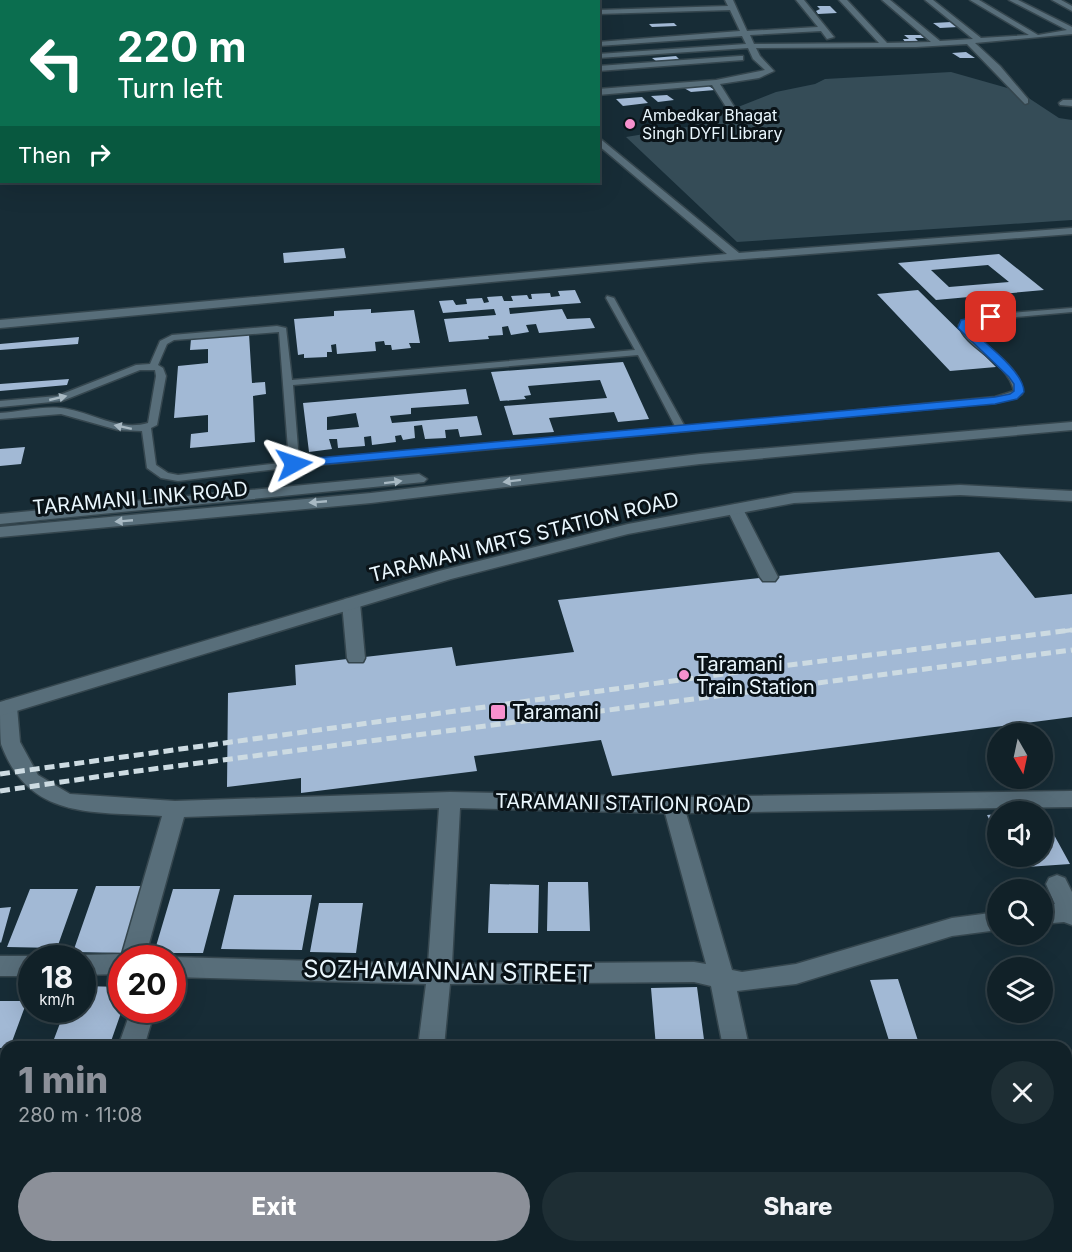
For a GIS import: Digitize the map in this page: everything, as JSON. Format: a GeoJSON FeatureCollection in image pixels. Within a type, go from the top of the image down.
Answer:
{"type":"FeatureCollection","features":[{"type":"Feature","properties":{"kind":"street"},"geometry":{"type":"LineString","coordinates":[[800,0],[836,45]]}},
{"type":"Feature","properties":{"kind":"street"},"geometry":{"type":"LineString","coordinates":[[843,0],[885,45]]}},
{"type":"Feature","properties":{"kind":"street"},"geometry":{"type":"LineString","coordinates":[[886,0],[939,44]]}},
{"type":"Feature","properties":{"kind":"street"},"geometry":{"type":"LineString","coordinates":[[929,0],[980,41]]}},
{"type":"Feature","properties":{"kind":"street"},"geometry":{"type":"LineString","coordinates":[[974,0],[1037,37]]}},
{"type":"Feature","properties":{"kind":"street"},"geometry":{"type":"LineString","coordinates":[[1013,0],[1072,32]]}},
{"type":"Feature","properties":{"kind":"street"},"geometry":{"type":"LineString","coordinates":[[1056,0],[1072,9]]}},
{"type":"Feature","properties":{"kind":"street"},"geometry":{"type":"LineString","coordinates":[[659,1],[675,19]]}},
{"type":"Feature","properties":{"kind":"street"},"geometry":{"type":"LineString","coordinates":[[600,12],[667,10],[730,4],[756,57],[770,71],[757,77],[714,82],[608,86],[600,91]]}},
{"type":"Feature","properties":{"kind":"street"},"geometry":{"type":"LineString","coordinates":[[682,27],[690,36]]}},
{"type":"Feature","properties":{"kind":"street"},"geometry":{"type":"LineString","coordinates":[[600,44],[690,36],[824,29]]}},
{"type":"Feature","properties":{"kind":"street"},"geometry":{"type":"LineString","coordinates":[[600,56],[751,46],[939,44],[1037,37],[1072,32]]}},
{"type":"Feature","properties":{"kind":"street"},"geometry":{"type":"LineString","coordinates":[[969,42],[997,68],[1025,101]]}},
{"type":"Feature","properties":{"kind":"street"},"geometry":{"type":"LineString","coordinates":[[600,69],[756,57]]}},
{"type":"Feature","properties":{"kind":"street"},"geometry":{"type":"LineString","coordinates":[[714,82],[731,108]]}},
{"type":"Feature","properties":{"kind":"street"},"geometry":{"type":"LineString","coordinates":[[600,142],[736,256]]}},
{"type":"Feature","properties":{"kind":"street"},"geometry":{"type":"LineString","coordinates":[[0,324],[736,256],[1072,231]]}},
{"type":"Feature","properties":{"kind":"street","name":"TARAMANI LINK ROAD"},"geometry":{"type":"LineString","coordinates":[[0,519],[369,485],[692,448],[1072,414]]}},
{"type":"Feature","properties":{"kind":"street","name":"TARAMANI LINK ROAD"},"geometry":{"type":"LineString","coordinates":[[0,532],[371,498],[700,459],[1072,426]]}},
{"type":"Feature","properties":{"kind":"street","name":"TARAMANI MRTS STATION ROAD"},"geometry":{"type":"LineString","coordinates":[[3,708],[445,575],[628,529],[794,498],[949,491],[1072,496]]}},
{"type":"Feature","properties":{"kind":"street"},"geometry":{"type":"LineString","coordinates":[[735,509],[769,577]]}},
{"type":"Feature","properties":{"kind":"street"},"geometry":{"type":"LineString","coordinates":[[351,603],[356,658]]}},
{"type":"Feature","properties":{"kind":"street","name":"TARAMANI STATION ROAD"},"geometry":{"type":"LineString","coordinates":[[3,708],[10,742],[31,780],[66,801],[175,809],[450,800],[674,806],[1072,799]]}},
{"type":"Feature","properties":{"kind":"street"},"geometry":{"type":"LineString","coordinates":[[432,1041],[439,974],[450,800]]}},
{"type":"Feature","properties":{"kind":"street"},"geometry":{"type":"LineString","coordinates":[[674,806],[722,978],[735,1041]]}},
{"type":"Feature","properties":{"kind":"street"},"geometry":{"type":"LineString","coordinates":[[137,945],[175,809]]}},
{"type":"Feature","properties":{"kind":"street"},"geometry":{"type":"LineString","coordinates":[[1053,915],[1071,914],[1057,884]]}},
{"type":"Feature","properties":{"kind":"street","name":"SOZHAMANNAN STREET"},"geometry":{"type":"LineString","coordinates":[[186,967],[439,974],[694,972],[742,982],[796,974],[952,927],[987,922]]}},
{"type":"Feature","properties":{"kind":"street"},"geometry":{"type":"LineString","coordinates":[[0,966],[18,966]]}},
{"type":"Feature","properties":{"kind":"street"},"geometry":{"type":"LineString","coordinates":[[133,1041],[139,1023]]}},
{"type":"Feature","properties":{"kind":"lane"},"geometry":{"type":"LineString","coordinates":[[610,298],[682,430]]}},
{"type":"Feature","properties":{"kind":"lane"},"geometry":{"type":"LineString","coordinates":[[146,428],[151,466],[165,476],[178,478],[294,464],[995,400],[1013,396],[1019,392],[1019,384],[966,332],[963,325],[971,319],[1072,310]]}},
{"type":"Feature","properties":{"kind":"lane"},"geometry":{"type":"LineString","coordinates":[[153,366],[164,343],[172,338],[283,330],[294,464]]}},
{"type":"Feature","properties":{"kind":"lane"},"geometry":{"type":"LineString","coordinates":[[288,383],[641,352]]}},
{"type":"Feature","properties":{"kind":"lane"},"geometry":{"type":"LineString","coordinates":[[0,404],[59,399],[124,372],[153,366],[159,368],[161,376],[152,425],[146,428],[124,428],[60,411],[0,416]]}},
{"type":"Feature","properties":{"kind":"shaded area"},"geometry":{"type":"Polygon","coordinates":[[[951,72],[1018,91],[1059,118],[1072,120],[1072,220],[737,242],[626,137],[687,127],[776,92],[815,84],[825,79],[951,72]]]}},
{"type":"Feature","properties":{"kind":"building"},"geometry":{"type":"Polygon","coordinates":[[[817,6],[830,6],[837,13],[818,14],[816,11],[820,9],[817,6]]]}},
{"type":"Feature","properties":{"kind":"building"},"geometry":{"type":"Polygon","coordinates":[[[951,22],[958,27],[940,28],[933,23],[951,22]]]}},
{"type":"Feature","properties":{"kind":"building"},"geometry":{"type":"Polygon","coordinates":[[[674,23],[677,26],[652,27],[649,24],[674,23]]]}},
{"type":"Feature","properties":{"kind":"building"},"geometry":{"type":"Polygon","coordinates":[[[904,35],[923,35],[926,38],[915,38],[918,41],[905,42],[903,39],[909,39],[904,35]]]}},
{"type":"Feature","properties":{"kind":"building"},"geometry":{"type":"Polygon","coordinates":[[[966,52],[975,58],[960,58],[952,53],[966,52]]]}},
{"type":"Feature","properties":{"kind":"building"},"geometry":{"type":"Polygon","coordinates":[[[676,56],[680,60],[656,61],[652,58],[676,56]]]}},
{"type":"Feature","properties":{"kind":"building"},"geometry":{"type":"Polygon","coordinates":[[[707,85],[715,90],[691,92],[684,88],[707,85]]]}},
{"type":"Feature","properties":{"kind":"building"},"geometry":{"type":"Polygon","coordinates":[[[667,95],[674,100],[658,102],[651,96],[667,95]]]}},
{"type":"Feature","properties":{"kind":"building"},"geometry":{"type":"Polygon","coordinates":[[[642,97],[648,103],[623,106],[616,99],[642,97]]]}},
{"type":"Feature","properties":{"kind":"building"},"geometry":{"type":"Polygon","coordinates":[[[344,248],[346,258],[284,263],[283,253],[344,248]]]}},
{"type":"Feature","properties":{"kind":"building"},"geometry":{"type":"Polygon","coordinates":[[[999,254],[1044,290],[936,300],[898,263],[999,254]],[[988,265],[931,270],[949,287],[1009,282],[988,265]]]}},
{"type":"Feature","properties":{"kind":"building"},"geometry":{"type":"Polygon","coordinates":[[[575,290],[581,303],[509,308],[510,314],[562,309],[567,319],[590,318],[595,328],[539,333],[536,324],[526,325],[529,332],[511,335],[508,326],[502,327],[503,335],[488,336],[489,339],[449,342],[444,319],[496,315],[494,309],[443,313],[439,301],[453,300],[456,305],[467,304],[466,299],[482,298],[484,303],[489,302],[487,297],[502,296],[504,301],[513,301],[511,296],[527,295],[529,299],[532,299],[531,294],[550,293],[551,297],[560,296],[558,291],[575,290]]]}},
{"type":"Feature","properties":{"kind":"building"},"geometry":{"type":"Polygon","coordinates":[[[918,290],[996,367],[950,371],[877,294],[918,290]]]}},
{"type":"Feature","properties":{"kind":"building"},"geometry":{"type":"Polygon","coordinates":[[[371,309],[371,313],[414,310],[420,343],[409,343],[411,348],[392,350],[391,345],[385,345],[384,341],[375,342],[376,351],[337,354],[336,344],[331,345],[332,352],[327,352],[327,357],[304,358],[304,354],[298,355],[294,319],[334,316],[334,311],[371,309]]]}},
{"type":"Feature","properties":{"kind":"building"},"geometry":{"type":"Polygon","coordinates":[[[249,334],[252,383],[265,382],[266,394],[253,396],[255,442],[190,448],[191,434],[208,432],[208,415],[174,418],[178,366],[208,363],[208,349],[190,350],[191,339],[249,334]]]}},
{"type":"Feature","properties":{"kind":"building"},"geometry":{"type":"Polygon","coordinates":[[[79,337],[78,344],[0,350],[0,344],[79,337]]]}},
{"type":"Feature","properties":{"kind":"building"},"geometry":{"type":"Polygon","coordinates":[[[623,362],[649,419],[618,422],[614,412],[549,418],[554,432],[513,435],[504,406],[607,398],[600,380],[528,386],[531,395],[524,396],[526,399],[500,401],[491,372],[623,362]]]}},
{"type":"Feature","properties":{"kind":"building"},"geometry":{"type":"Polygon","coordinates":[[[69,379],[67,385],[0,391],[0,384],[69,379]]]}},
{"type":"Feature","properties":{"kind":"building"},"geometry":{"type":"Polygon","coordinates":[[[466,389],[469,404],[411,408],[411,414],[390,416],[392,423],[477,416],[482,435],[460,437],[458,429],[445,430],[446,438],[425,439],[422,425],[414,426],[415,438],[403,440],[401,435],[395,436],[396,442],[372,445],[371,436],[364,437],[365,446],[338,448],[337,439],[329,439],[332,449],[309,452],[303,403],[466,389]],[[356,413],[327,417],[327,430],[359,427],[356,413]]]}},
{"type":"Feature","properties":{"kind":"building"},"geometry":{"type":"Polygon","coordinates":[[[25,447],[21,464],[0,466],[0,449],[25,447]]]}},
{"type":"Feature","properties":{"kind":"building","name":"Taramani Train Station"},"geometry":{"type":"Polygon","coordinates":[[[999,552],[1035,598],[1072,594],[1072,717],[1025,723],[987,723],[987,728],[612,776],[601,740],[474,756],[477,771],[301,793],[301,778],[227,787],[228,693],[296,685],[295,665],[452,647],[456,666],[574,652],[558,600],[999,552]]]}},
{"type":"Feature","properties":{"kind":"building"},"geometry":{"type":"Polygon","coordinates":[[[1053,833],[1070,864],[1053,865],[1053,833]]]}},
{"type":"Feature","properties":{"kind":"building"},"geometry":{"type":"Polygon","coordinates":[[[548,882],[588,882],[590,931],[547,931],[548,882]]]}},
{"type":"Feature","properties":{"kind":"building"},"geometry":{"type":"Polygon","coordinates":[[[490,884],[539,885],[538,933],[488,933],[490,884]]]}},
{"type":"Feature","properties":{"kind":"building"},"geometry":{"type":"Polygon","coordinates":[[[96,886],[147,886],[129,945],[108,945],[108,953],[96,952],[96,945],[75,945],[96,886]]]}},
{"type":"Feature","properties":{"kind":"building"},"geometry":{"type":"Polygon","coordinates":[[[30,889],[78,889],[58,945],[7,947],[30,889]]]}},
{"type":"Feature","properties":{"kind":"building"},"geometry":{"type":"Polygon","coordinates":[[[173,889],[220,889],[203,953],[186,953],[186,945],[156,945],[173,889]]]}},
{"type":"Feature","properties":{"kind":"building"},"geometry":{"type":"Polygon","coordinates":[[[234,895],[312,895],[302,950],[221,949],[234,895]]]}},
{"type":"Feature","properties":{"kind":"building"},"geometry":{"type":"Polygon","coordinates":[[[319,903],[363,903],[356,953],[310,952],[319,903]]]}},
{"type":"Feature","properties":{"kind":"building"},"geometry":{"type":"Polygon","coordinates":[[[11,907],[1,943],[0,908],[11,907]]]}},
{"type":"Feature","properties":{"kind":"building"},"geometry":{"type":"Polygon","coordinates":[[[898,979],[918,1041],[889,1041],[870,980],[898,979]]]}},
{"type":"Feature","properties":{"kind":"building"},"geometry":{"type":"Polygon","coordinates":[[[96,986],[108,987],[108,1023],[117,1023],[111,1041],[53,1041],[60,1023],[96,1023],[96,986]]]}},
{"type":"Feature","properties":{"kind":"building"},"geometry":{"type":"Polygon","coordinates":[[[697,987],[704,1041],[655,1041],[651,988],[697,987]]]}},
{"type":"Feature","properties":{"kind":"building"},"geometry":{"type":"Polygon","coordinates":[[[0,1001],[18,1001],[19,1023],[12,1041],[0,1041],[0,1001]]]}},
{"type":"Feature","properties":{"kind":"railway"},"geometry":{"type":"LineString","coordinates":[[0,774],[774,667],[1072,630],[1065,631]]}},
{"type":"Feature","properties":{"kind":"railway"},"geometry":{"type":"LineString","coordinates":[[0,791],[130,772],[1072,650]]}},
{"type":"Feature","properties":{"kind":"place","name":"Ambedkar Bhagat Singh DYFI Library"},"geometry":{"type":"Point","coordinates":[630,124]}},
{"type":"Feature","properties":{"kind":"place","name":"Taramani Train Station"},"geometry":{"type":"Point","coordinates":[684,675]}},
{"type":"Feature","properties":{"kind":"place","name":"Taramani"},"geometry":{"type":"Point","coordinates":[498,712]}},
{"type":"Feature","properties":{"kind":"route"},"geometry":{"type":"LineString","coordinates":[[294,464],[995,400],[1013,396],[1019,392],[1019,384],[963,328],[965,322],[971,319],[991,317]]}}]}
